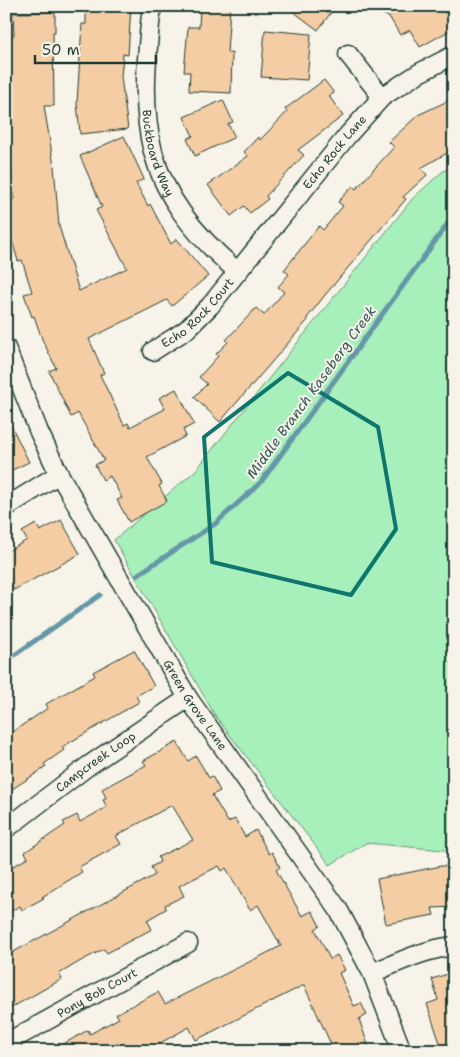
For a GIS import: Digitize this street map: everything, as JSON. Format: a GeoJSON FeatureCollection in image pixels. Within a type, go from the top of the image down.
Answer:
{"type":"FeatureCollection","features":[{"type":"Feature","properties":{"kind":"street","name":"Buckboard Way"},"geometry":{"type":"LineString","coordinates":[[152,6],[144,86],[146,125],[154,158],[167,188],[185,220],[207,246],[238,272]]}},
{"type":"Feature","properties":{"kind":"street"},"geometry":{"type":"LineString","coordinates":[[348,54],[382,97]]}},
{"type":"Feature","properties":{"kind":"street","name":"Echo Rock Lane"},"geometry":{"type":"LineString","coordinates":[[238,272],[347,136],[382,97],[419,73],[454,55]]}},
{"type":"Feature","properties":{"kind":"street","name":"Echo Rock Court"},"geometry":{"type":"LineString","coordinates":[[153,352],[186,330],[210,306],[238,272]]}},
{"type":"Feature","properties":{"kind":"street","name":"Green Grove Lane"},"geometry":{"type":"LineString","coordinates":[[6,348],[39,432],[59,474],[188,698],[338,909],[372,973],[402,1051]]}},
{"type":"Feature","properties":{"kind":"street"},"geometry":{"type":"LineString","coordinates":[[6,507],[59,474]]}},
{"type":"Feature","properties":{"kind":"street","name":"Campcreek Loop"},"geometry":{"type":"LineString","coordinates":[[6,828],[88,766],[188,698]]}},
{"type":"Feature","properties":{"kind":"street","name":"Pony Bob Court"},"geometry":{"type":"LineString","coordinates":[[6,1043],[188,942]]}},
{"type":"Feature","properties":{"kind":"street"},"geometry":{"type":"LineString","coordinates":[[372,973],[406,958],[454,946]]}},
{"type":"Feature","properties":{"kind":"highlighted area"},"geometry":{"type":"Polygon","coordinates":[[[288,373],[378,427],[396,529],[351,595],[212,562],[204,437],[288,373]]]}},
{"type":"Feature","properties":{"kind":"green space"},"geometry":{"type":"Polygon","coordinates":[[[454,165],[454,851],[366,843],[330,865],[216,717],[114,540],[195,471],[413,198],[442,172],[454,165]]]}},
{"type":"Feature","properties":{"kind":"building"},"geometry":{"type":"Polygon","coordinates":[[[86,6],[131,6],[128,55],[123,54],[121,77],[128,129],[80,134],[77,103],[82,24],[86,24],[86,6]]]}},
{"type":"Feature","properties":{"kind":"building"},"geometry":{"type":"Polygon","coordinates":[[[200,6],[230,8],[227,53],[232,53],[231,93],[189,91],[190,72],[184,72],[188,27],[199,27],[200,6]]]}},
{"type":"Feature","properties":{"kind":"building"},"geometry":{"type":"Polygon","coordinates":[[[286,6],[336,6],[318,30],[286,6]]]}},
{"type":"Feature","properties":{"kind":"building"},"geometry":{"type":"Polygon","coordinates":[[[369,6],[441,6],[454,28],[420,47],[410,30],[400,35],[390,18],[369,6]]]}},
{"type":"Feature","properties":{"kind":"building"},"geometry":{"type":"Polygon","coordinates":[[[55,12],[55,32],[53,32],[54,106],[44,106],[54,166],[59,226],[79,291],[127,268],[96,210],[102,207],[80,156],[124,136],[144,179],[136,183],[148,206],[150,204],[171,244],[177,239],[208,276],[172,306],[167,300],[89,339],[104,373],[100,375],[124,425],[128,423],[130,427],[165,409],[159,398],[176,389],[194,424],[183,430],[186,436],[147,457],[162,484],[159,486],[167,501],[129,522],[117,500],[122,498],[110,476],[103,480],[95,465],[104,460],[78,413],[71,417],[49,371],[56,368],[42,339],[34,316],[32,317],[24,294],[32,292],[22,260],[18,261],[12,240],[8,200],[14,199],[12,173],[6,174],[6,126],[10,126],[9,90],[6,90],[6,35],[14,35],[13,13],[55,12]]]}},
{"type":"Feature","properties":{"kind":"building"},"geometry":{"type":"Polygon","coordinates":[[[265,30],[311,34],[307,80],[261,77],[265,30]]]}},
{"type":"Feature","properties":{"kind":"building"},"geometry":{"type":"Polygon","coordinates":[[[324,80],[334,93],[329,96],[343,116],[298,150],[304,155],[266,196],[268,199],[250,213],[244,206],[231,216],[208,185],[248,156],[244,152],[258,137],[260,140],[287,112],[285,109],[324,80]]]}},
{"type":"Feature","properties":{"kind":"building"},"geometry":{"type":"Polygon","coordinates":[[[454,98],[454,149],[421,168],[427,175],[403,197],[406,199],[325,295],[307,318],[308,320],[220,422],[194,397],[207,384],[199,377],[218,356],[216,354],[228,342],[226,340],[256,308],[264,315],[284,292],[278,287],[289,274],[284,270],[319,226],[323,230],[343,206],[338,202],[353,186],[356,189],[394,147],[389,142],[418,115],[454,98]]]}},
{"type":"Feature","properties":{"kind":"building"},"geometry":{"type":"Polygon","coordinates":[[[223,100],[233,122],[228,124],[235,137],[195,156],[187,139],[193,136],[184,117],[223,100]]]}},
{"type":"Feature","properties":{"kind":"building"},"geometry":{"type":"Polygon","coordinates":[[[6,415],[29,462],[6,473],[6,415]]]}},
{"type":"Feature","properties":{"kind":"building"},"geometry":{"type":"Polygon","coordinates":[[[61,520],[80,554],[14,590],[12,586],[6,590],[6,552],[27,540],[22,532],[36,524],[40,531],[61,520]]]}},
{"type":"Feature","properties":{"kind":"building"},"geometry":{"type":"Polygon","coordinates":[[[134,650],[154,686],[136,696],[139,702],[62,747],[64,750],[44,764],[46,767],[6,793],[6,736],[48,708],[46,704],[95,676],[93,672],[134,650]]]}},
{"type":"Feature","properties":{"kind":"building"},"geometry":{"type":"Polygon","coordinates":[[[177,742],[188,761],[196,756],[209,778],[212,776],[220,791],[212,795],[228,822],[235,819],[245,837],[256,830],[269,854],[272,852],[280,867],[276,870],[302,916],[312,911],[320,926],[315,929],[330,959],[337,955],[345,970],[339,973],[354,1006],[361,1003],[367,1015],[359,1019],[370,1051],[334,1051],[304,985],[196,1040],[189,1027],[146,1051],[51,1051],[88,1030],[90,1034],[119,1018],[116,1014],[158,992],[165,1004],[281,946],[258,905],[250,910],[226,868],[222,871],[219,866],[179,886],[184,896],[165,905],[166,909],[147,920],[152,929],[107,953],[104,949],[79,962],[59,974],[62,979],[11,1008],[6,999],[6,956],[155,875],[151,867],[160,862],[158,857],[193,840],[172,805],[116,836],[121,844],[79,867],[82,872],[42,897],[44,898],[22,910],[20,906],[6,914],[6,870],[28,858],[25,852],[65,825],[63,822],[77,815],[80,822],[107,807],[103,800],[106,798],[102,789],[146,765],[143,761],[177,742]]]}},
{"type":"Feature","properties":{"kind":"building"},"geometry":{"type":"Polygon","coordinates":[[[441,866],[454,866],[454,907],[432,908],[434,915],[386,924],[377,879],[441,866]]]}},
{"type":"Feature","properties":{"kind":"building"},"geometry":{"type":"Polygon","coordinates":[[[454,972],[454,1042],[441,1046],[427,1004],[438,1000],[432,979],[454,972]]]}},
{"type":"Feature","properties":{"kind":"waterway","name":"Middle Branch Kaseberg Creek"},"geometry":{"type":"LineString","coordinates":[[137,575],[215,524],[261,482],[454,215]]}},
{"type":"Feature","properties":{"kind":"waterway","name":"Middle Branch Kaseberg Creek"},"geometry":{"type":"LineString","coordinates":[[6,661],[100,595]]}}]}
